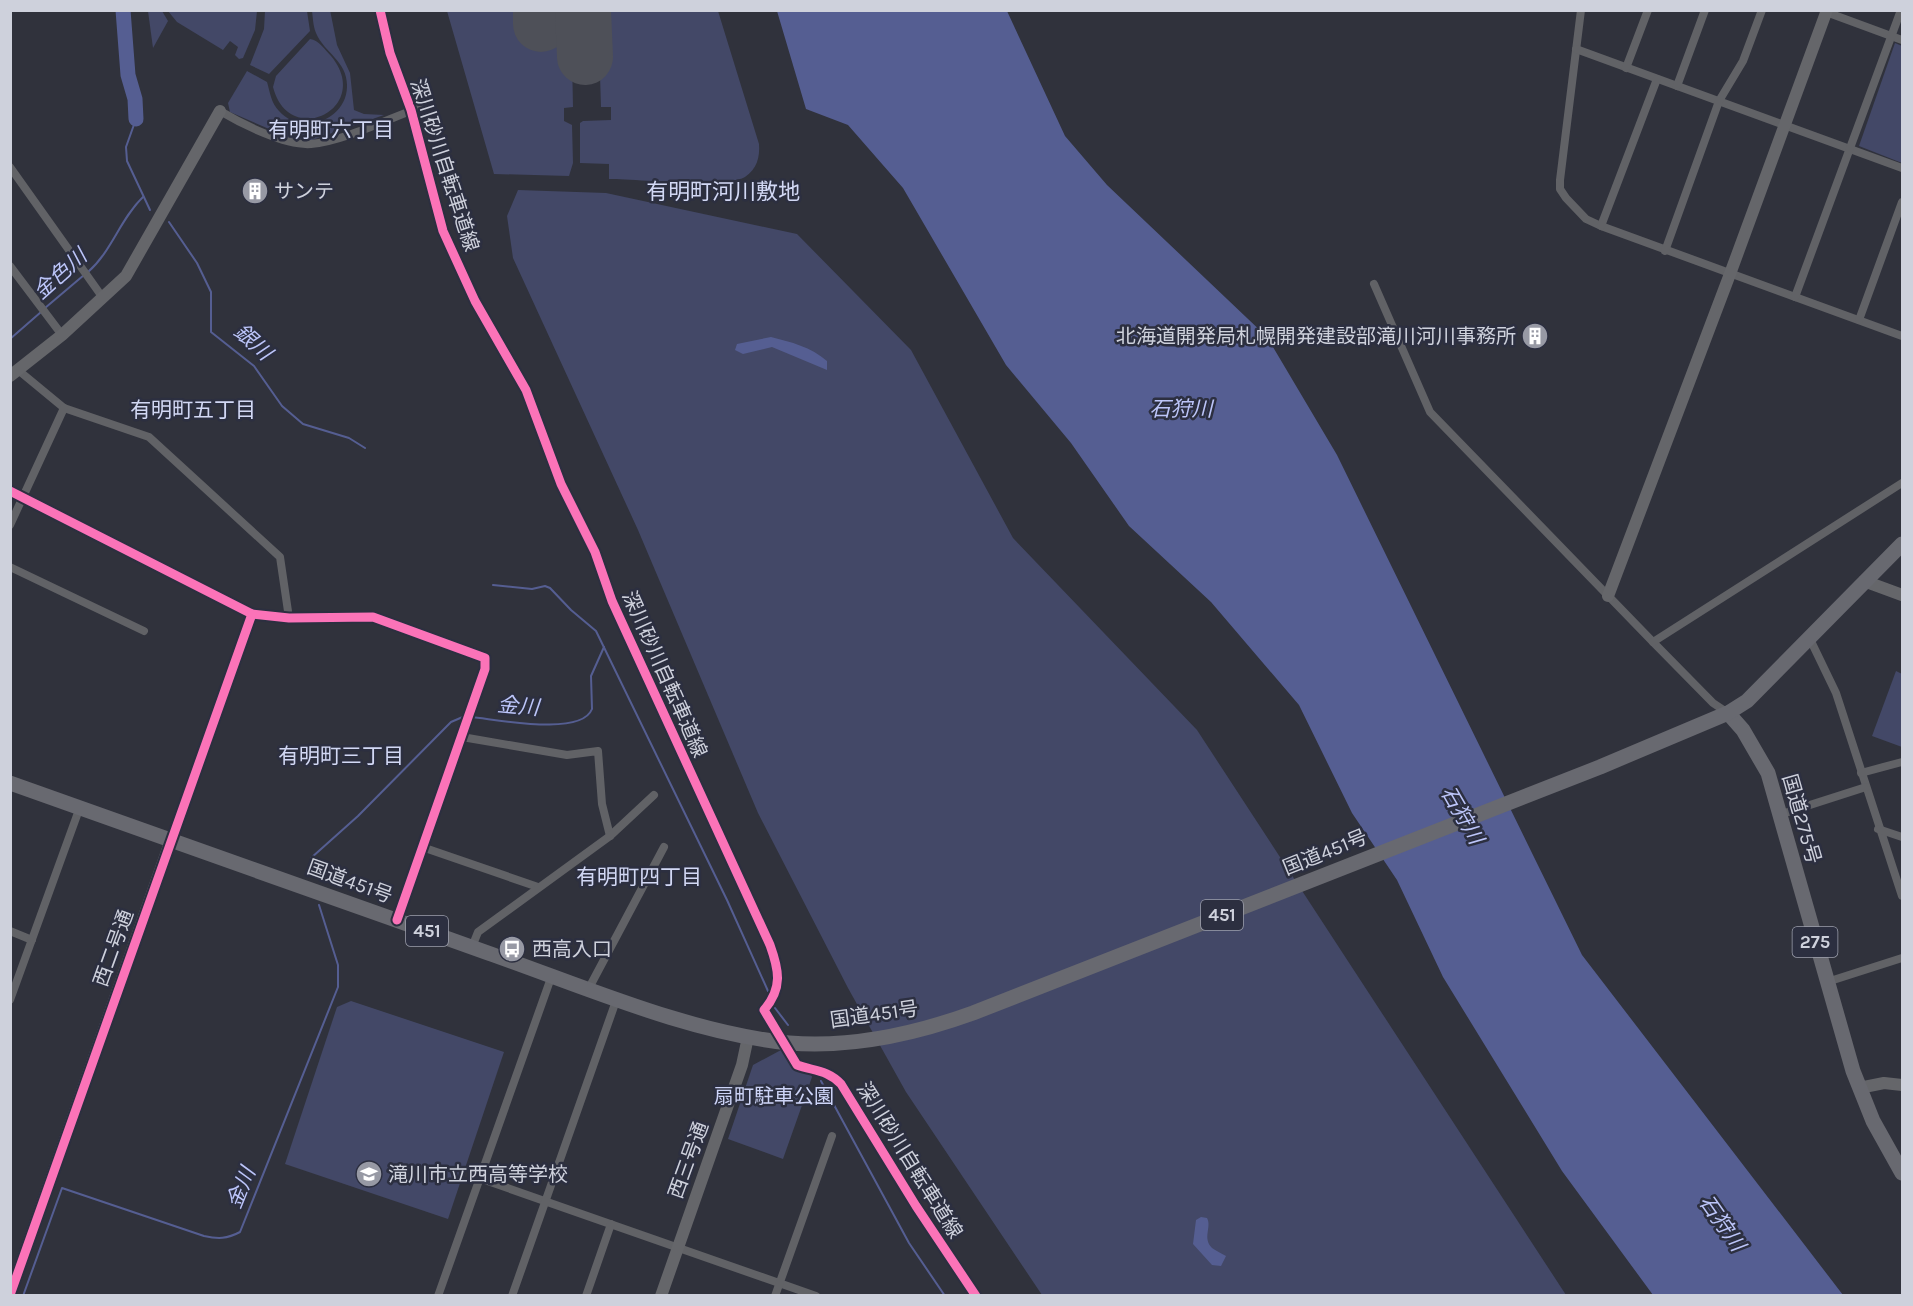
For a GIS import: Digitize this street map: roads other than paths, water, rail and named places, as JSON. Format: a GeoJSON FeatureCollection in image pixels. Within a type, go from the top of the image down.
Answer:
{"type":"FeatureCollection","features":[{"type":"Feature","properties":{"kind":"highway"},"geometry":{"type":"LineString","coordinates":[[1728,713],[1747,701],[1902,544]]}},
{"type":"Feature","properties":{"kind":"highway","name":"国道451号"},"geometry":{"type":"LineString","coordinates":[[10,783],[676,1019],[748,1038],[792,1043],[851,1041],[912,1033],[973,1013],[1588,771],[1728,713]]}},
{"type":"Feature","properties":{"kind":"highway","name":"国道275号"},"geometry":{"type":"LineString","coordinates":[[1728,713],[1743,730],[1767,773],[1859,1088],[1872,1121],[1902,1173]]}},
{"type":"Feature","properties":{"kind":"street"},"geometry":{"type":"LineString","coordinates":[[1581,10],[1560,189],[1586,219],[1665,251],[1902,336]]}},
{"type":"Feature","properties":{"kind":"street"},"geometry":{"type":"LineString","coordinates":[[1626,68],[1648,10]]}},
{"type":"Feature","properties":{"kind":"street"},"geometry":{"type":"LineString","coordinates":[[1677,86],[1705,10]]}},
{"type":"Feature","properties":{"kind":"street"},"geometry":{"type":"LineString","coordinates":[[1665,251],[1719,102],[1743,61],[1762,10]]}},
{"type":"Feature","properties":{"kind":"street"},"geometry":{"type":"LineString","coordinates":[[1795,297],[1900,10]]}},
{"type":"Feature","properties":{"kind":"street"},"geometry":{"type":"LineString","coordinates":[[1608,596],[1730,274],[1826,11],[1902,40]]}},
{"type":"Feature","properties":{"kind":"street"},"geometry":{"type":"LineString","coordinates":[[1576,49],[1902,168]]}},
{"type":"Feature","properties":{"kind":"street"},"geometry":{"type":"LineString","coordinates":[[1601,226],[1657,79]]}},
{"type":"Feature","properties":{"kind":"street"},"geometry":{"type":"LineString","coordinates":[[289,618],[283,565],[279,557],[149,437],[137,430],[64,408],[14,373],[62,335],[126,276],[220,111],[289,141],[311,144],[334,139],[421,106]]}},
{"type":"Feature","properties":{"kind":"street"},"geometry":{"type":"LineString","coordinates":[[10,167],[103,298]]}},
{"type":"Feature","properties":{"kind":"street"},"geometry":{"type":"LineString","coordinates":[[1859,320],[1902,202]]}},
{"type":"Feature","properties":{"kind":"street"},"geometry":{"type":"LineString","coordinates":[[10,266],[62,335]]}},
{"type":"Feature","properties":{"kind":"street"},"geometry":{"type":"LineString","coordinates":[[1374,284],[1430,412],[1713,703],[1728,713]]}},
{"type":"Feature","properties":{"kind":"street"},"geometry":{"type":"LineString","coordinates":[[10,525],[64,408]]}},
{"type":"Feature","properties":{"kind":"street"},"geometry":{"type":"LineString","coordinates":[[1653,642],[1902,483]]}},
{"type":"Feature","properties":{"kind":"street"},"geometry":{"type":"LineString","coordinates":[[10,491],[252,614],[289,618],[373,617],[484,658],[485,669],[397,920]]}},
{"type":"Feature","properties":{"kind":"street"},"geometry":{"type":"LineString","coordinates":[[10,567],[144,631]]}},
{"type":"Feature","properties":{"kind":"street"},"geometry":{"type":"LineString","coordinates":[[1864,581],[1902,595]]}},
{"type":"Feature","properties":{"kind":"street","name":"西二号通"},"geometry":{"type":"LineString","coordinates":[[13,1294],[252,614]]}},
{"type":"Feature","properties":{"kind":"street"},"geometry":{"type":"LineString","coordinates":[[1809,636],[1836,693],[1878,829],[1902,896]]}},
{"type":"Feature","properties":{"kind":"street"},"geometry":{"type":"LineString","coordinates":[[462,737],[567,755],[598,751],[602,804],[610,836]]}},
{"type":"Feature","properties":{"kind":"street"},"geometry":{"type":"LineString","coordinates":[[1862,773],[1902,762]]}},
{"type":"Feature","properties":{"kind":"street"},"geometry":{"type":"LineString","coordinates":[[1779,815],[1866,787]]}},
{"type":"Feature","properties":{"kind":"street"},"geometry":{"type":"LineString","coordinates":[[472,947],[478,932],[610,836],[654,795]]}},
{"type":"Feature","properties":{"kind":"street"},"geometry":{"type":"LineString","coordinates":[[10,1000],[80,807]]}},
{"type":"Feature","properties":{"kind":"street"},"geometry":{"type":"LineString","coordinates":[[1878,829],[1902,837]]}},
{"type":"Feature","properties":{"kind":"street"},"geometry":{"type":"LineString","coordinates":[[422,847],[538,887]]}},
{"type":"Feature","properties":{"kind":"street"},"geometry":{"type":"LineString","coordinates":[[589,988],[664,847]]}},
{"type":"Feature","properties":{"kind":"street"},"geometry":{"type":"LineString","coordinates":[[10,932],[32,940]]}},
{"type":"Feature","properties":{"kind":"street"},"geometry":{"type":"LineString","coordinates":[[1827,982],[1902,958]]}},
{"type":"Feature","properties":{"kind":"street"},"geometry":{"type":"LineString","coordinates":[[438,1296],[552,975]]}},
{"type":"Feature","properties":{"kind":"street"},"geometry":{"type":"LineString","coordinates":[[512,1296],[617,998]]}},
{"type":"Feature","properties":{"kind":"street","name":"西三号通"},"geometry":{"type":"LineString","coordinates":[[661,1296],[742,1065],[748,1038]]}},
{"type":"Feature","properties":{"kind":"street"},"geometry":{"type":"LineString","coordinates":[[1859,1088],[1884,1083],[1902,1085]]}},
{"type":"Feature","properties":{"kind":"street"},"geometry":{"type":"LineString","coordinates":[[775,1296],[832,1136]]}},
{"type":"Feature","properties":{"kind":"street"},"geometry":{"type":"LineString","coordinates":[[479,1178],[816,1296]]}},
{"type":"Feature","properties":{"kind":"street"},"geometry":{"type":"LineString","coordinates":[[586,1296],[611,1224]]}},
{"type":"Feature","properties":{"kind":"water","name":"石狩川"},"geometry":{"type":"Polygon","coordinates":[[[777,11],[1007,11],[1065,136],[1107,185],[1267,337],[1337,455],[1582,955],[1843,1295],[1653,1295],[1562,1171],[1443,977],[1397,880],[1352,813],[1299,705],[1211,602],[1129,526],[1071,443],[1006,365],[903,188],[848,125],[806,109],[777,11]]]}},
{"type":"Feature","properties":{"kind":"water"},"geometry":{"type":"Polygon","coordinates":[[[771,337],[814,352],[827,361],[827,370],[772,347],[743,354],[735,350],[737,344],[771,337]]]}},
{"type":"Feature","properties":{"kind":"water"},"geometry":{"type":"Polygon","coordinates":[[[1201,1217],[1207,1218],[1208,1221],[1209,1244],[1226,1256],[1221,1266],[1212,1265],[1193,1244],[1196,1220],[1201,1217]]]}},
{"type":"Feature","properties":{"kind":"waterway","name":"銀川"},"geometry":{"type":"LineString","coordinates":[[123,10],[128,75],[135,99],[136,119]]}},
{"type":"Feature","properties":{"kind":"waterway","name":"銀川"},"geometry":{"type":"LineString","coordinates":[[136,119],[126,147],[127,161],[150,210]]}},
{"type":"Feature","properties":{"kind":"waterway","name":"金色川"},"geometry":{"type":"LineString","coordinates":[[88,272],[103,255],[128,215],[143,197]]}},
{"type":"Feature","properties":{"kind":"waterway","name":"銀川"},"geometry":{"type":"LineString","coordinates":[[169,222],[197,263],[211,292],[211,332],[254,366],[282,406],[303,424],[349,438],[365,448]]}},
{"type":"Feature","properties":{"kind":"waterway","name":"金色川"},"geometry":{"type":"LineString","coordinates":[[45,308],[84,275]]}},
{"type":"Feature","properties":{"kind":"waterway","name":"金色川"},"geometry":{"type":"LineString","coordinates":[[10,339],[41,312]]}},
{"type":"Feature","properties":{"kind":"waterway"},"geometry":{"type":"LineString","coordinates":[[493,585],[532,589],[545,586],[550,588],[596,631],[727,900],[768,991]]}},
{"type":"Feature","properties":{"kind":"waterway","name":"金川"},"geometry":{"type":"LineString","coordinates":[[471,717],[536,724],[572,722],[585,717],[592,709],[591,676],[604,647]]}},
{"type":"Feature","properties":{"kind":"waterway","name":"金川"},"geometry":{"type":"LineString","coordinates":[[322,881],[313,870],[311,858],[358,816],[451,722],[465,716]]}},
{"type":"Feature","properties":{"kind":"waterway","name":"金川"},"geometry":{"type":"LineString","coordinates":[[23,1296],[62,1188],[204,1236],[222,1238],[240,1232],[338,987],[338,965],[319,905]]}},
{"type":"Feature","properties":{"kind":"waterway"},"geometry":{"type":"LineString","coordinates":[[775,1008],[788,1025]]}},
{"type":"Feature","properties":{"kind":"waterway"},"geometry":{"type":"LineString","coordinates":[[821,1081],[909,1243],[945,1296]]}},
{"type":"Feature","properties":{"kind":"place","name":"サンテ"},"geometry":{"type":"Point","coordinates":[255,191]}},
{"type":"Feature","properties":{"kind":"place","name":"北海道開発局札幌開発建設部滝川河川事務所"},"geometry":{"type":"Point","coordinates":[1535,336]}},
{"type":"Feature","properties":{"kind":"place","name":"西高入口"},"geometry":{"type":"Point","coordinates":[512,949]}},
{"type":"Feature","properties":{"kind":"place","name":"滝川市立西高等学校"},"geometry":{"type":"Point","coordinates":[369,1174]}},
{"type":"Feature","properties":{"kind":"district","name":"有明町六丁目"},"geometry":{"type":"Point","coordinates":[331,130]}},
{"type":"Feature","properties":{"kind":"district","name":"有明町河川敷地"},"geometry":{"type":"Point","coordinates":[723,191]}},
{"type":"Feature","properties":{"kind":"district","name":"有明町五丁目"},"geometry":{"type":"Point","coordinates":[193,410]}},
{"type":"Feature","properties":{"kind":"district","name":"有明町三丁目"},"geometry":{"type":"Point","coordinates":[341,756]}},
{"type":"Feature","properties":{"kind":"district","name":"有明町四丁目"},"geometry":{"type":"Point","coordinates":[639,877]}},
{"type":"Feature","properties":{"kind":"park label","name":"扇町駐車公園"},"geometry":{"type":"Point","coordinates":[774,1096]}}]}
